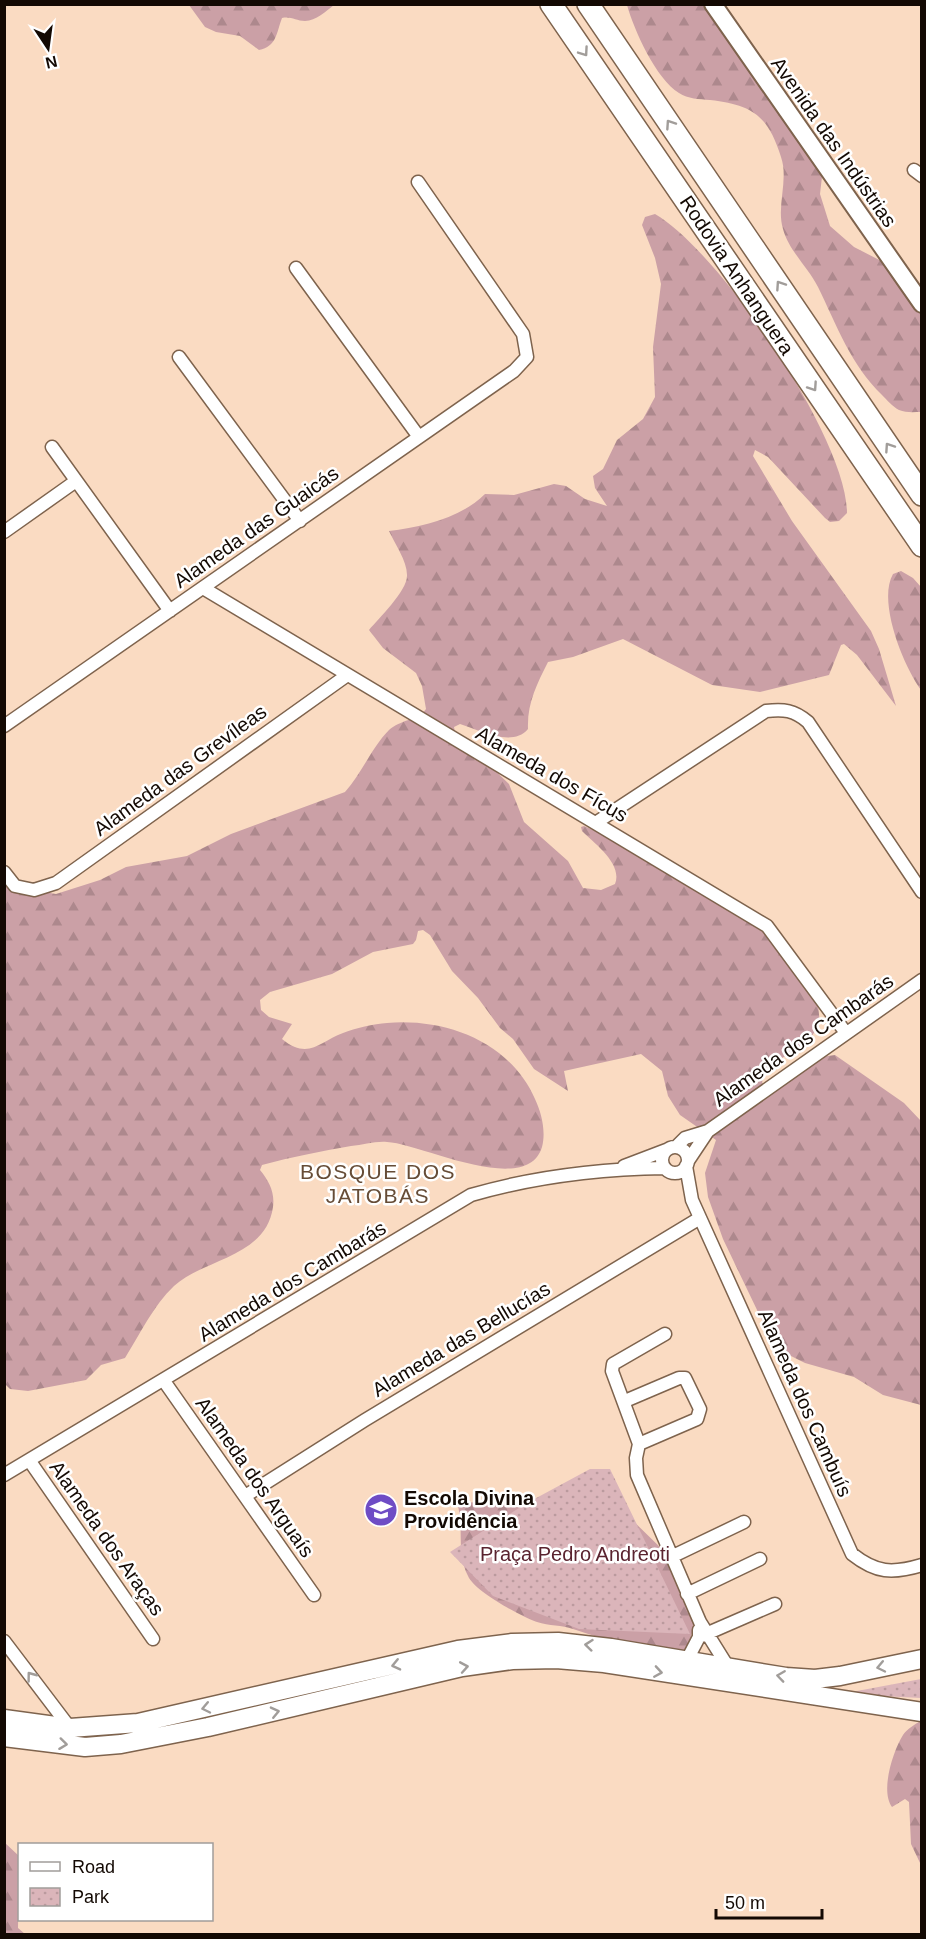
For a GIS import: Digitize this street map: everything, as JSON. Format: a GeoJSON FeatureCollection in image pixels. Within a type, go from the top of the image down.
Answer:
{"type":"FeatureCollection","features":[{"type":"Feature","properties":{"kind":"highway","name":"Rodovia Anhanguera"},"geometry":{"type":"LineString","coordinates":[[551,4],[921,546]]}},
{"type":"Feature","properties":{"kind":"highway","name":"Rodovia Anhanguera"},"geometry":{"type":"LineString","coordinates":[[588,4],[921,495]]}},
{"type":"Feature","properties":{"kind":"main road"},"geometry":{"type":"LineString","coordinates":[[4,1719],[70,1728],[138,1724],[458,1650],[512,1643],[558,1642],[786,1677],[815,1679],[921,1659]]}},
{"type":"Feature","properties":{"kind":"main road"},"geometry":{"type":"LineString","coordinates":[[4,1737],[85,1747],[122,1744],[208,1727],[462,1667],[512,1660],[604,1663],[921,1713]]}},
{"type":"Feature","properties":{"kind":"main road"},"geometry":{"type":"LineString","coordinates":[[821,1697],[868,1697],[921,1702]]}},
{"type":"Feature","properties":{"kind":"street","name":"Avenida das Indústrias"},"geometry":{"type":"LineString","coordinates":[[713,4],[921,304]]}},
{"type":"Feature","properties":{"kind":"street","name":"Alameda das Guaicás"},"geometry":{"type":"LineString","coordinates":[[4,726],[514,371],[527,357],[523,334],[418,182]]}},
{"type":"Feature","properties":{"kind":"street"},"geometry":{"type":"LineString","coordinates":[[296,268],[419,437]]}},
{"type":"Feature","properties":{"kind":"street"},"geometry":{"type":"LineString","coordinates":[[179,357],[300,520]]}},
{"type":"Feature","properties":{"kind":"street"},"geometry":{"type":"LineString","coordinates":[[52,447],[170,611]]}},
{"type":"Feature","properties":{"kind":"street"},"geometry":{"type":"LineString","coordinates":[[4,532],[76,481]]}},
{"type":"Feature","properties":{"kind":"street","name":"Alameda dos Fícus"},"geometry":{"type":"LineString","coordinates":[[203,588],[346,676],[597,822],[767,926],[846,1033]]}},
{"type":"Feature","properties":{"kind":"street","name":"Alameda das Grevíleas"},"geometry":{"type":"LineString","coordinates":[[4,872],[15,886],[34,890],[56,883],[346,676]]}},
{"type":"Feature","properties":{"kind":"street"},"geometry":{"type":"LineString","coordinates":[[597,822],[766,711],[789,710],[796,712],[808,722],[921,892]]}},
{"type":"Feature","properties":{"kind":"street","name":"Alameda dos Cambarás"},"geometry":{"type":"LineString","coordinates":[[617,1169],[671,1149],[685,1138],[708,1131],[921,980]]}},
{"type":"Feature","properties":{"kind":"street","name":"Alameda dos Cambarás"},"geometry":{"type":"LineString","coordinates":[[687,1164],[708,1131]]}},
{"type":"Feature","properties":{"kind":"street"},"geometry":{"type":"LineString","coordinates":[[671,1149],[685,1152],[687,1164],[678,1173],[667,1170],[661,1159],[671,1149]]}},
{"type":"Feature","properties":{"kind":"street","name":"Alameda dos Cambuís"},"geometry":{"type":"LineString","coordinates":[[687,1164],[692,1200]]}},
{"type":"Feature","properties":{"kind":"street","name":"Alameda dos Cambarás"},"geometry":{"type":"LineString","coordinates":[[4,1475],[471,1195],[504,1185],[617,1169],[667,1170]]}},
{"type":"Feature","properties":{"kind":"street","name":"Alameda dos Cambuís"},"geometry":{"type":"LineString","coordinates":[[667,1170],[692,1200],[852,1554],[868,1567],[888,1572],[921,1565]]}},
{"type":"Feature","properties":{"kind":"street","name":"Alameda das Bellucías"},"geometry":{"type":"LineString","coordinates":[[245,1496],[365,1419],[700,1218]]}},
{"type":"Feature","properties":{"kind":"street"},"geometry":{"type":"LineString","coordinates":[[665,1334],[613,1364],[612,1371],[639,1444],[636,1458],[637,1475],[704,1635],[728,1667]]}},
{"type":"Feature","properties":{"kind":"street"},"geometry":{"type":"LineString","coordinates":[[625,1401],[679,1378],[685,1378],[700,1408],[697,1419],[639,1444]]}},
{"type":"Feature","properties":{"kind":"street","name":"Alameda dos Arguaís"},"geometry":{"type":"LineString","coordinates":[[164,1381],[314,1595]]}},
{"type":"Feature","properties":{"kind":"street","name":"Alameda dos Araças"},"geometry":{"type":"LineString","coordinates":[[29,1460],[153,1639]]}},
{"type":"Feature","properties":{"kind":"street"},"geometry":{"type":"LineString","coordinates":[[671,1557],[744,1522]]}},
{"type":"Feature","properties":{"kind":"street"},"geometry":{"type":"LineString","coordinates":[[687,1594],[760,1559]]}},
{"type":"Feature","properties":{"kind":"street"},"geometry":{"type":"LineString","coordinates":[[687,1660],[704,1635],[775,1604]]}},
{"type":"Feature","properties":{"kind":"street"},"geometry":{"type":"LineString","coordinates":[[4,1641],[70,1728]]}},
{"type":"Feature","properties":{"kind":"green space"},"geometry":{"type":"Polygon","coordinates":[[[189,5],[334,5],[309,21],[282,18],[273,42],[259,50],[240,36],[216,32],[205,27],[189,5]]]}},
{"type":"Feature","properties":{"kind":"green space"},"geometry":{"type":"Polygon","coordinates":[[[627,5],[721,5],[823,168],[820,194],[830,226],[854,247],[891,266],[921,299],[921,412],[899,410],[871,383],[853,358],[814,280],[790,245],[781,220],[783,166],[776,143],[764,122],[747,109],[737,105],[690,98],[670,86],[647,53],[627,5]]]}},
{"type":"Feature","properties":{"kind":"green space"},"geometry":{"type":"Polygon","coordinates":[[[655,214],[682,234],[744,305],[775,349],[803,395],[826,440],[841,480],[847,513],[839,521],[830,522],[825,518],[768,457],[755,450],[753,456],[792,521],[871,631],[879,649],[896,706],[857,655],[844,644],[841,645],[829,675],[760,692],[712,685],[623,639],[573,657],[548,662],[531,702],[528,729],[521,734],[513,737],[495,736],[460,724],[454,727],[455,732],[509,784],[524,822],[568,861],[583,888],[601,890],[615,884],[616,877],[612,862],[582,831],[581,827],[584,826],[667,863],[760,924],[817,995],[820,1024],[805,1044],[769,1067],[762,1080],[763,1089],[821,1057],[835,1055],[904,1103],[921,1121],[921,1405],[883,1395],[854,1377],[805,1363],[783,1352],[769,1335],[723,1239],[708,1197],[705,1173],[716,1140],[680,1115],[668,1096],[662,1071],[641,1054],[564,1071],[568,1091],[534,1069],[513,1039],[500,1028],[478,998],[452,971],[430,935],[423,930],[418,931],[413,944],[373,952],[332,974],[270,992],[260,1000],[261,1010],[269,1017],[292,1024],[282,1039],[291,1045],[307,1049],[353,1029],[387,1023],[409,1022],[432,1025],[474,1038],[510,1062],[524,1079],[535,1099],[544,1135],[542,1147],[532,1161],[516,1168],[495,1168],[382,1142],[329,1150],[262,1165],[260,1170],[271,1187],[273,1196],[273,1207],[268,1224],[247,1247],[187,1277],[174,1286],[153,1311],[125,1358],[101,1365],[86,1380],[28,1391],[10,1389],[4,1383],[4,885],[56,894],[100,880],[126,867],[187,856],[231,834],[345,792],[389,730],[423,713],[426,709],[422,686],[416,673],[383,648],[369,630],[398,596],[406,581],[405,564],[389,531],[415,527],[453,515],[485,494],[514,495],[554,484],[566,486],[585,499],[607,506],[595,488],[593,476],[603,469],[617,440],[643,419],[655,397],[653,347],[661,284],[655,258],[642,225],[645,217],[655,214]]]}},
{"type":"Feature","properties":{"kind":"green space"},"geometry":{"type":"Polygon","coordinates":[[[901,571],[913,578],[921,587],[921,690],[900,651],[890,617],[889,586],[893,574],[901,571]]]}},
{"type":"Feature","properties":{"kind":"green space","name":"Praça Pedro Andreoti"},"geometry":{"type":"Polygon","coordinates":[[[590,1469],[610,1469],[690,1634],[579,1629],[493,1596],[450,1552],[527,1503],[590,1469]]]}},
{"type":"Feature","properties":{"kind":"green space","name":"Praça Pedro Andreoti"},"geometry":{"type":"Polygon","coordinates":[[[524,1500],[622,1510],[668,1555],[693,1610],[693,1629],[689,1645],[678,1662],[569,1628],[537,1622],[500,1603],[474,1584],[469,1578],[462,1559],[457,1503],[524,1500]]]}},
{"type":"Feature","properties":{"kind":"green space"},"geometry":{"type":"Polygon","coordinates":[[[921,1679],[921,1698],[841,1694],[921,1679]]]}},
{"type":"Feature","properties":{"kind":"green space"},"geometry":{"type":"Polygon","coordinates":[[[922,1721],[921,1865],[911,1844],[909,1802],[905,1799],[892,1807],[887,1791],[889,1771],[899,1742],[907,1731],[922,1721]]]}},
{"type":"Feature","properties":{"kind":"green space"},"geometry":{"type":"Polygon","coordinates":[[[4,1842],[18,1855],[18,1928],[25,1934],[5,1934],[4,1842]]]}},
{"type":"Feature","properties":{"kind":"place","name":"Escola Divina Providência"},"geometry":{"type":"Point","coordinates":[381,1510]}},
{"type":"Feature","properties":{"kind":"district","name":"BOSQUE DOS JATOBÁS"},"geometry":{"type":"Point","coordinates":[378,1184]}}]}
